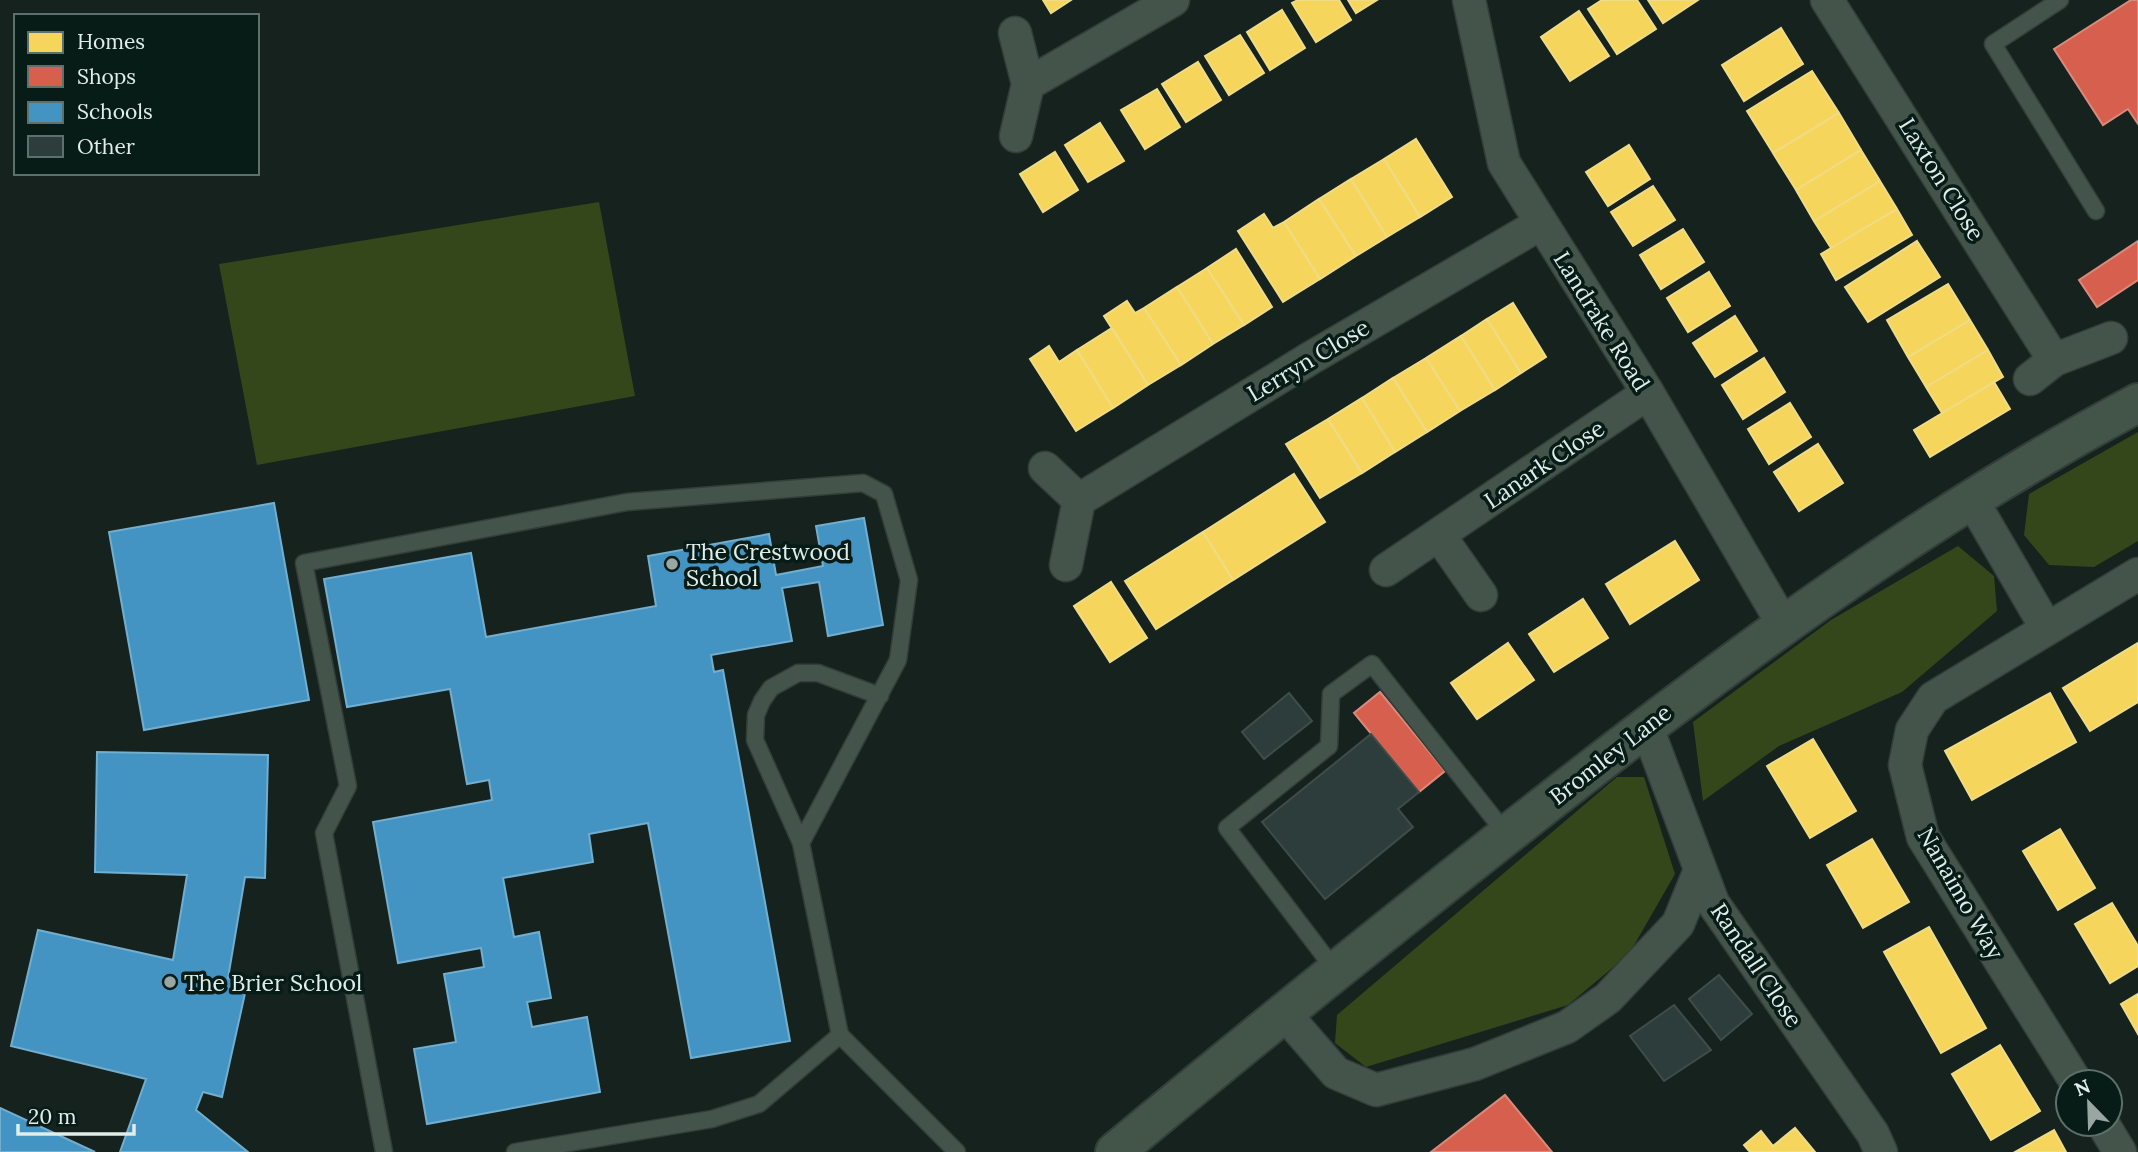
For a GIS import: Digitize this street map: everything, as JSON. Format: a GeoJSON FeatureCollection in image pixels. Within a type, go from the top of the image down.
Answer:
{"type":"FeatureCollection","features":[{"type":"Feature","properties":{"kind":"street"},"geometry":{"type":"LineString","coordinates":[[1028,84],[1173,0]]}},
{"type":"Feature","properties":{"kind":"street","name":"Landrake Road"},"geometry":{"type":"LineString","coordinates":[[1469,0],[1504,163],[1648,393],[1783,624]]}},
{"type":"Feature","properties":{"kind":"street","name":"Laxton Close"},"geometry":{"type":"LineString","coordinates":[[1827,0],[2042,370],[2111,338]]}},
{"type":"Feature","properties":{"kind":"street"},"geometry":{"type":"LineString","coordinates":[[1015,33],[1028,84],[1016,136]]}},
{"type":"Feature","properties":{"kind":"street","name":"Lerryn Close"},"geometry":{"type":"LineString","coordinates":[[1079,500],[1309,359],[1540,224]]}},
{"type":"Feature","properties":{"kind":"street","name":"Lanark Close"},"geometry":{"type":"LineString","coordinates":[[1386,570],[1648,393]]}},
{"type":"Feature","properties":{"kind":"street","name":"Bromley Lane"},"geometry":{"type":"LineString","coordinates":[[1115,1152],[1335,970],[1646,725],[1783,624],[1972,500],[2138,403]]}},
{"type":"Feature","properties":{"kind":"street"},"geometry":{"type":"LineString","coordinates":[[1045,468],[1079,500],[1066,565]]}},
{"type":"Feature","properties":{"kind":"street"},"geometry":{"type":"LineString","coordinates":[[1972,500],[2047,629],[2138,574]]}},
{"type":"Feature","properties":{"kind":"street"},"geometry":{"type":"LineString","coordinates":[[1439,535],[1481,595]]}},
{"type":"Feature","properties":{"kind":"street","name":"Nanaimo Way"},"geometry":{"type":"LineString","coordinates":[[2047,629],[1933,698],[1912,730],[1905,765],[1923,836],[2067,1068]]}},
{"type":"Feature","properties":{"kind":"street","name":"Randall Close"},"geometry":{"type":"LineString","coordinates":[[1646,725],[1713,903],[1873,1134],[1881,1152]]}},
{"type":"Feature","properties":{"kind":"street"},"geometry":{"type":"LineString","coordinates":[[1284,1013],[1336,1073],[1376,1090],[1475,1064],[1567,1027],[1608,998],[1678,924],[1700,870]]}},
{"type":"Feature","properties":{"kind":"lane"},"geometry":{"type":"LineString","coordinates":[[2060,0],[1993,44],[2096,211]]}},
{"type":"Feature","properties":{"kind":"lane"},"geometry":{"type":"LineString","coordinates":[[384,1152],[324,833],[348,786],[304,563],[627,502],[863,483],[884,494],[909,580],[898,660],[801,843]]}},
{"type":"Feature","properties":{"kind":"lane"},"geometry":{"type":"LineString","coordinates":[[1335,970],[1227,828],[1329,746],[1331,694],[1372,664],[1507,835]]}},
{"type":"Feature","properties":{"kind":"lane"},"geometry":{"type":"LineString","coordinates":[[880,696],[818,673],[798,673],[771,688],[761,701],[756,715],[755,740],[801,843],[841,1035],[957,1152]]}},
{"type":"Feature","properties":{"kind":"lane"},"geometry":{"type":"LineString","coordinates":[[515,1152],[712,1119],[760,1104],[841,1035]]}},
{"type":"Feature","properties":{"kind":"green space"},"geometry":{"type":"Polygon","coordinates":[[[599,202],[635,396],[257,465],[219,264],[599,202]]]}},
{"type":"Feature","properties":{"kind":"green space"},"geometry":{"type":"Polygon","coordinates":[[[2138,432],[2138,541],[2094,567],[2049,565],[2024,535],[2029,494],[2138,432]]]}},
{"type":"Feature","properties":{"kind":"green space"},"geometry":{"type":"Polygon","coordinates":[[[1958,546],[1994,576],[1997,611],[1902,692],[1779,746],[1703,801],[1693,722],[1831,620],[1958,546]]]}},
{"type":"Feature","properties":{"kind":"green space"},"geometry":{"type":"Polygon","coordinates":[[[1617,777],[1644,777],[1675,874],[1629,954],[1568,1005],[1366,1067],[1335,1043],[1337,1015],[1617,777]]]}},
{"type":"Feature","properties":{"kind":"building: Homes"},"geometry":{"type":"Polygon","coordinates":[[[1043,0],[1071,0],[1051,13],[1043,0]]]}},
{"type":"Feature","properties":{"kind":"building: Homes"},"geometry":{"type":"Polygon","coordinates":[[[1298,0],[1339,0],[1351,20],[1316,42],[1292,3],[1298,0]]]}},
{"type":"Feature","properties":{"kind":"building: Homes"},"geometry":{"type":"Polygon","coordinates":[[[1348,0],[1377,0],[1356,13],[1348,0]]]}},
{"type":"Feature","properties":{"kind":"building: Homes"},"geometry":{"type":"Polygon","coordinates":[[[1602,0],[1637,0],[1656,29],[1617,54],[1588,9],[1602,0]]]}},
{"type":"Feature","properties":{"kind":"building: Homes"},"geometry":{"type":"Polygon","coordinates":[[[1648,0],[1698,0],[1663,23],[1648,0]]]}},
{"type":"Feature","properties":{"kind":"building: Homes"},"geometry":{"type":"Polygon","coordinates":[[[1282,10],[1305,48],[1270,70],[1247,32],[1282,10]]]}},
{"type":"Feature","properties":{"kind":"building: Homes"},"geometry":{"type":"Polygon","coordinates":[[[1579,11],[1609,56],[1570,81],[1541,37],[1579,11]]]}},
{"type":"Feature","properties":{"kind":"building: Homes"},"geometry":{"type":"Polygon","coordinates":[[[1781,28],[1803,64],[1744,101],[1722,65],[1781,28]]]}},
{"type":"Feature","properties":{"kind":"building: Homes"},"geometry":{"type":"Polygon","coordinates":[[[1240,35],[1264,73],[1229,95],[1205,56],[1240,35]]]}},
{"type":"Feature","properties":{"kind":"building: Homes"},"geometry":{"type":"Polygon","coordinates":[[[1198,62],[1221,100],[1186,122],[1162,84],[1198,62]]]}},
{"type":"Feature","properties":{"kind":"building: Homes"},"geometry":{"type":"Polygon","coordinates":[[[1812,71],[1839,113],[1773,153],[1747,111],[1812,71]]]}},
{"type":"Feature","properties":{"kind":"building: Homes"},"geometry":{"type":"Polygon","coordinates":[[[1157,89],[1180,127],[1145,149],[1121,110],[1157,89]]]}},
{"type":"Feature","properties":{"kind":"building: Homes"},"geometry":{"type":"Polygon","coordinates":[[[1839,113],[1861,150],[1796,190],[1773,153],[1839,113]]]}},
{"type":"Feature","properties":{"kind":"building: Homes"},"geometry":{"type":"Polygon","coordinates":[[[1100,123],[1124,161],[1088,182],[1065,145],[1100,123]]]}},
{"type":"Feature","properties":{"kind":"building: Homes"},"geometry":{"type":"Polygon","coordinates":[[[1416,139],[1452,197],[1420,217],[1384,159],[1416,139]]]}},
{"type":"Feature","properties":{"kind":"building: Homes"},"geometry":{"type":"Polygon","coordinates":[[[1629,145],[1650,179],[1608,206],[1586,172],[1629,145]]]}},
{"type":"Feature","properties":{"kind":"building: Homes"},"geometry":{"type":"Polygon","coordinates":[[[1861,150],[1880,181],[1814,221],[1796,190],[1861,150]]]}},
{"type":"Feature","properties":{"kind":"building: Homes"},"geometry":{"type":"Polygon","coordinates":[[[1055,152],[1078,190],[1043,212],[1020,174],[1055,152]]]}},
{"type":"Feature","properties":{"kind":"building: Homes"},"geometry":{"type":"Polygon","coordinates":[[[1384,159],[1420,217],[1387,237],[1351,179],[1384,159]]]}},
{"type":"Feature","properties":{"kind":"building: Homes"},"geometry":{"type":"Polygon","coordinates":[[[1351,179],[1387,237],[1356,256],[1319,199],[1351,179]]]}},
{"type":"Feature","properties":{"kind":"building: Homes"},"geometry":{"type":"Polygon","coordinates":[[[1880,181],[1897,209],[1831,248],[1814,221],[1880,181]]]}},
{"type":"Feature","properties":{"kind":"building: Homes"},"geometry":{"type":"Polygon","coordinates":[[[1653,186],[1675,220],[1633,246],[1611,212],[1653,186]]]}},
{"type":"Feature","properties":{"kind":"building: Homes"},"geometry":{"type":"Polygon","coordinates":[[[1319,199],[1356,256],[1320,279],[1284,222],[1319,199]]]}},
{"type":"Feature","properties":{"kind":"building: Homes"},"geometry":{"type":"Polygon","coordinates":[[[1897,209],[1912,235],[1836,280],[1821,254],[1897,209]]]}},
{"type":"Feature","properties":{"kind":"building: Homes"},"geometry":{"type":"Polygon","coordinates":[[[1264,214],[1273,228],[1284,222],[1320,279],[1283,302],[1238,231],[1264,214]]]}},
{"type":"Feature","properties":{"kind":"building: Homes"},"geometry":{"type":"Polygon","coordinates":[[[1683,229],[1704,262],[1661,289],[1640,255],[1683,229]]]}},
{"type":"Feature","properties":{"kind":"building: Homes"},"geometry":{"type":"Polygon","coordinates":[[[1917,241],[1940,277],[1868,322],[1845,287],[1917,241]]]}},
{"type":"Feature","properties":{"kind":"building: Homes"},"geometry":{"type":"Polygon","coordinates":[[[1236,249],[1272,307],[1244,325],[1207,268],[1236,249]]]}},
{"type":"Feature","properties":{"kind":"building: Homes"},"geometry":{"type":"Polygon","coordinates":[[[1207,268],[1244,325],[1213,344],[1177,287],[1207,268]]]}},
{"type":"Feature","properties":{"kind":"building: Homes"},"geometry":{"type":"Polygon","coordinates":[[[1709,272],[1730,306],[1688,332],[1667,298],[1709,272]]]}},
{"type":"Feature","properties":{"kind":"building: Homes"},"geometry":{"type":"Polygon","coordinates":[[[1948,284],[1970,320],[1908,357],[1887,320],[1948,284]]]}},
{"type":"Feature","properties":{"kind":"building: Homes"},"geometry":{"type":"Polygon","coordinates":[[[1177,287],[1213,344],[1181,365],[1144,308],[1177,287]]]}},
{"type":"Feature","properties":{"kind":"building: Homes"},"geometry":{"type":"Polygon","coordinates":[[[1127,301],[1135,313],[1144,308],[1181,365],[1148,385],[1104,316],[1127,301]]]}},
{"type":"Feature","properties":{"kind":"building: Homes"},"geometry":{"type":"Polygon","coordinates":[[[1513,303],[1546,357],[1521,373],[1487,319],[1513,303]]]}},
{"type":"Feature","properties":{"kind":"building: Homes"},"geometry":{"type":"Polygon","coordinates":[[[1735,316],[1757,351],[1715,377],[1693,343],[1735,316]]]}},
{"type":"Feature","properties":{"kind":"building: Homes"},"geometry":{"type":"Polygon","coordinates":[[[1487,319],[1521,373],[1495,390],[1461,336],[1487,319]]]}},
{"type":"Feature","properties":{"kind":"building: Homes"},"geometry":{"type":"Polygon","coordinates":[[[1970,320],[1988,350],[1926,387],[1908,357],[1970,320]]]}},
{"type":"Feature","properties":{"kind":"building: Homes"},"geometry":{"type":"Polygon","coordinates":[[[1112,328],[1148,385],[1113,408],[1077,350],[1112,328]]]}},
{"type":"Feature","properties":{"kind":"building: Homes"},"geometry":{"type":"Polygon","coordinates":[[[1461,336],[1495,390],[1460,411],[1426,358],[1461,336]]]}},
{"type":"Feature","properties":{"kind":"building: Homes"},"geometry":{"type":"Polygon","coordinates":[[[1049,346],[1059,362],[1077,350],[1113,408],[1076,431],[1030,359],[1049,346]]]}},
{"type":"Feature","properties":{"kind":"building: Homes"},"geometry":{"type":"Polygon","coordinates":[[[1988,350],[2003,377],[1942,413],[1926,387],[1988,350]]]}},
{"type":"Feature","properties":{"kind":"building: Homes"},"geometry":{"type":"Polygon","coordinates":[[[1426,358],[1460,411],[1427,432],[1393,378],[1426,358]]]}},
{"type":"Feature","properties":{"kind":"building: Homes"},"geometry":{"type":"Polygon","coordinates":[[[1764,358],[1785,392],[1743,419],[1722,385],[1764,358]]]}},
{"type":"Feature","properties":{"kind":"building: Homes"},"geometry":{"type":"Polygon","coordinates":[[[1393,378],[1427,432],[1395,452],[1362,398],[1393,378]]]}},
{"type":"Feature","properties":{"kind":"building: Homes"},"geometry":{"type":"Polygon","coordinates":[[[1994,382],[2010,409],[1930,457],[1914,430],[1994,382]]]}},
{"type":"Feature","properties":{"kind":"building: Homes"},"geometry":{"type":"Polygon","coordinates":[[[1362,398],[1395,452],[1362,473],[1328,419],[1362,398]]]}},
{"type":"Feature","properties":{"kind":"building: Homes"},"geometry":{"type":"Polygon","coordinates":[[[1790,403],[1811,437],[1769,464],[1748,429],[1790,403]]]}},
{"type":"Feature","properties":{"kind":"building: Homes"},"geometry":{"type":"Polygon","coordinates":[[[1328,419],[1362,473],[1320,498],[1286,444],[1328,419]]]}},
{"type":"Feature","properties":{"kind":"building: Homes"},"geometry":{"type":"Polygon","coordinates":[[[1818,444],[1843,483],[1799,511],[1774,472],[1818,444]]]}},
{"type":"Feature","properties":{"kind":"building: Homes"},"geometry":{"type":"Polygon","coordinates":[[[1294,474],[1325,522],[1233,580],[1203,532],[1294,474]]]}},
{"type":"Feature","properties":{"kind":"building: Homes"},"geometry":{"type":"Polygon","coordinates":[[[1203,532],[1233,580],[1156,629],[1125,581],[1203,532]]]}},
{"type":"Feature","properties":{"kind":"building: Homes"},"geometry":{"type":"Polygon","coordinates":[[[1675,541],[1699,580],[1630,624],[1606,584],[1675,541]]]}},
{"type":"Feature","properties":{"kind":"building: Homes"},"geometry":{"type":"Polygon","coordinates":[[[1111,582],[1147,638],[1110,662],[1074,606],[1111,582]]]}},
{"type":"Feature","properties":{"kind":"building: Homes"},"geometry":{"type":"Polygon","coordinates":[[[1583,599],[1608,638],[1554,672],[1529,634],[1583,599]]]}},
{"type":"Feature","properties":{"kind":"building: Homes"},"geometry":{"type":"Polygon","coordinates":[[[1508,643],[1534,680],[1477,719],[1451,683],[1508,643]]]}},
{"type":"Feature","properties":{"kind":"building: Homes"},"geometry":{"type":"Polygon","coordinates":[[[2138,643],[2138,702],[2090,731],[2063,688],[2138,643]]]}},
{"type":"Feature","properties":{"kind":"building: Homes"},"geometry":{"type":"Polygon","coordinates":[[[2050,693],[2076,742],[1972,800],[1945,751],[2050,693]]]}},
{"type":"Feature","properties":{"kind":"building: Homes"},"geometry":{"type":"Polygon","coordinates":[[[1813,739],[1856,811],[1810,838],[1767,766],[1813,739]]]}},
{"type":"Feature","properties":{"kind":"building: Homes"},"geometry":{"type":"Polygon","coordinates":[[[2060,829],[2095,888],[2058,910],[2023,851],[2060,829]]]}},
{"type":"Feature","properties":{"kind":"building: Homes"},"geometry":{"type":"Polygon","coordinates":[[[1872,839],[1909,902],[1863,928],[1827,865],[1872,839]]]}},
{"type":"Feature","properties":{"kind":"building: Homes"},"geometry":{"type":"Polygon","coordinates":[[[2112,903],[2138,946],[2138,966],[2110,983],[2075,924],[2112,903]]]}},
{"type":"Feature","properties":{"kind":"building: Homes"},"geometry":{"type":"Polygon","coordinates":[[[1929,927],[1986,1028],[1941,1053],[1884,952],[1929,927]]]}},
{"type":"Feature","properties":{"kind":"building: Homes"},"geometry":{"type":"Polygon","coordinates":[[[2138,994],[2138,1034],[2121,1004],[2138,994]]]}},
{"type":"Feature","properties":{"kind":"building: Homes"},"geometry":{"type":"Polygon","coordinates":[[[2000,1045],[2040,1111],[1991,1140],[1952,1074],[2000,1045]]]}},
{"type":"Feature","properties":{"kind":"building: Homes"},"geometry":{"type":"Polygon","coordinates":[[[1795,1128],[1815,1152],[1750,1152],[1744,1145],[1761,1131],[1773,1146],[1795,1128]]]}},
{"type":"Feature","properties":{"kind":"building: Homes"},"geometry":{"type":"Polygon","coordinates":[[[2054,1130],[2054,1138],[2058,1138],[2066,1152],[2015,1152],[2054,1130]]]}},
{"type":"Feature","properties":{"kind":"building: Shops"},"geometry":{"type":"Polygon","coordinates":[[[2131,0],[2138,0],[2138,124],[2128,109],[2103,125],[2054,49],[2131,0]]]}},
{"type":"Feature","properties":{"kind":"building: Shops"},"geometry":{"type":"Polygon","coordinates":[[[2138,241],[2138,280],[2097,307],[2079,280],[2138,241]]]}},
{"type":"Feature","properties":{"kind":"building: Shops"},"geometry":{"type":"Polygon","coordinates":[[[1380,692],[1445,771],[1419,792],[1354,713],[1380,692]]]}},
{"type":"Feature","properties":{"kind":"building: Shops"},"geometry":{"type":"Polygon","coordinates":[[[1505,1095],[1552,1152],[1431,1152],[1505,1095]]]}},
{"type":"Feature","properties":{"kind":"building: Schools"},"geometry":{"type":"Polygon","coordinates":[[[274,503],[309,700],[144,730],[109,532],[274,503]]]}},
{"type":"Feature","properties":{"kind":"building: Schools"},"geometry":{"type":"Polygon","coordinates":[[[864,518],[883,625],[828,636],[819,582],[782,588],[792,641],[711,655],[714,672],[723,670],[790,1041],[691,1058],[648,823],[589,834],[593,862],[503,878],[514,937],[539,932],[551,998],[527,1002],[532,1027],[587,1017],[600,1092],[427,1124],[414,1049],[456,1042],[444,974],[484,967],[481,948],[398,963],[373,822],[492,800],[489,780],[467,784],[450,689],[347,707],[324,579],[471,553],[486,637],[656,606],[648,556],[769,534],[776,575],[823,566],[816,526],[864,518]]]}},
{"type":"Feature","properties":{"kind":"building: Schools"},"geometry":{"type":"Polygon","coordinates":[[[97,752],[268,755],[265,878],[245,877],[228,978],[248,980],[222,1097],[203,1092],[196,1110],[248,1152],[120,1152],[146,1079],[11,1046],[38,930],[173,960],[187,875],[95,872],[97,752]]]}},
{"type":"Feature","properties":{"kind":"building: Schools"},"geometry":{"type":"Polygon","coordinates":[[[0,1108],[95,1152],[0,1152],[0,1108]]]}},
{"type":"Feature","properties":{"kind":"building: Other"},"geometry":{"type":"Polygon","coordinates":[[[1289,693],[1312,721],[1264,759],[1242,732],[1289,693]]]}},
{"type":"Feature","properties":{"kind":"building: Other"},"geometry":{"type":"Polygon","coordinates":[[[1371,734],[1419,792],[1398,809],[1413,827],[1325,899],[1262,822],[1371,734]]]}},
{"type":"Feature","properties":{"kind":"building: Other"},"geometry":{"type":"Polygon","coordinates":[[[1719,975],[1752,1014],[1721,1040],[1689,999],[1719,975]]]}},
{"type":"Feature","properties":{"kind":"building: Other"},"geometry":{"type":"Polygon","coordinates":[[[1674,1005],[1711,1050],[1664,1081],[1630,1036],[1674,1005]]]}},
{"type":"Feature","properties":{"kind":"place","name":"The Crestwood School"},"geometry":{"type":"Point","coordinates":[672,564]}},
{"type":"Feature","properties":{"kind":"place","name":"The Brier School"},"geometry":{"type":"Point","coordinates":[170,982]}}]}
